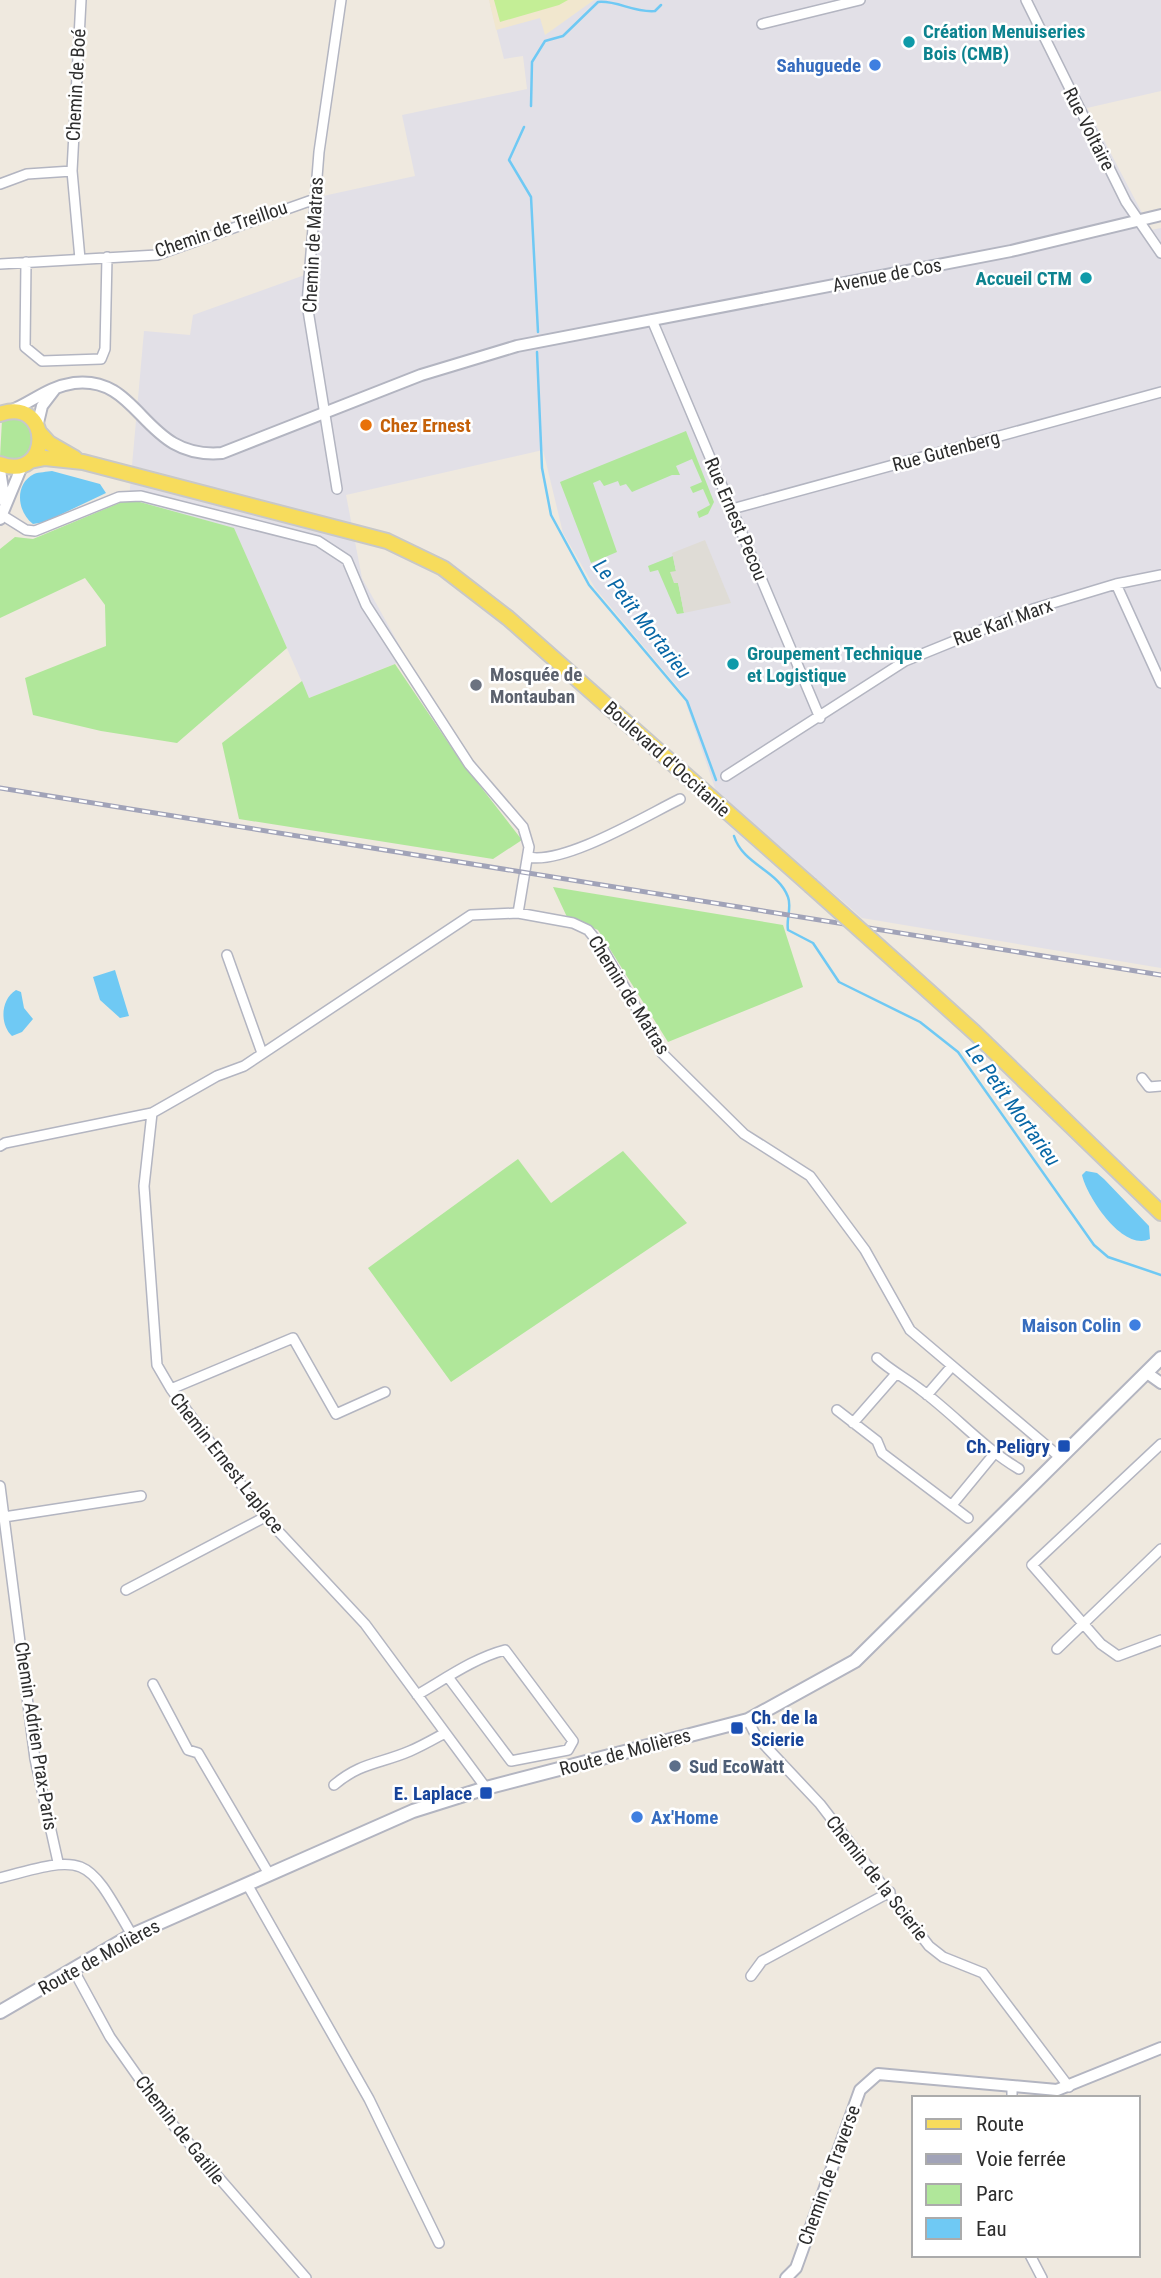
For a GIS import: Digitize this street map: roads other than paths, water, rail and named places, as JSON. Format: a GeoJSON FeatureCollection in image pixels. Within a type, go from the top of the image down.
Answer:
{"type":"FeatureCollection","features":[{"type":"Feature","properties":{"kind":"main road","name":"Boulevard d'Occitanie"},"geometry":{"type":"LineString","coordinates":[[5,412],[26,415],[49,443],[83,462]]}},
{"type":"Feature","properties":{"kind":"main road"},"geometry":{"type":"LineString","coordinates":[[26,463],[38,451],[38,429]]}},
{"type":"Feature","properties":{"kind":"main road","name":"Boulevard d'Occitanie"},"geometry":{"type":"LineString","coordinates":[[0,464],[26,463],[45,458],[83,462],[367,534],[443,568],[509,618],[904,969],[974,1032],[1161,1213]]}},
{"type":"Feature","properties":{"kind":"main road","name":"Route de Molières"},"geometry":{"type":"LineString","coordinates":[[0,2012],[132,1935],[413,1811],[486,1788],[748,1720],[855,1661],[1161,1358]]}},
{"type":"Feature","properties":{"kind":"street","name":"Chemin de Boé"},"geometry":{"type":"LineString","coordinates":[[80,259],[72,171],[81,0]]}},
{"type":"Feature","properties":{"kind":"street","name":"Chemin de Matras"},"geometry":{"type":"LineString","coordinates":[[337,489],[307,304],[315,199],[341,0]]}},
{"type":"Feature","properties":{"kind":"street"},"geometry":{"type":"LineString","coordinates":[[762,24],[860,0]]}},
{"type":"Feature","properties":{"kind":"street","name":"Rue Voltaire"},"geometry":{"type":"LineString","coordinates":[[1026,0],[1137,221],[1161,253]]}},
{"type":"Feature","properties":{"kind":"street"},"geometry":{"type":"LineString","coordinates":[[0,184],[27,174],[72,171]]}},
{"type":"Feature","properties":{"kind":"street","name":"Chemin de Treillou"},"geometry":{"type":"LineString","coordinates":[[0,264],[157,255],[315,199]]}},
{"type":"Feature","properties":{"kind":"street","name":"Avenue de Cos"},"geometry":{"type":"LineString","coordinates":[[5,412],[44,390],[85,383],[107,387],[132,405],[156,433],[181,449],[204,455],[222,453],[421,375],[517,346],[1011,251],[1161,215]]}},
{"type":"Feature","properties":{"kind":"street"},"geometry":{"type":"LineString","coordinates":[[26,262],[25,347],[42,361],[89,360],[101,359],[105,349],[107,257]]}},
{"type":"Feature","properties":{"kind":"street","name":"Rue Ernest Pecou"},"geometry":{"type":"LineString","coordinates":[[652,320],[820,718]]}},
{"type":"Feature","properties":{"kind":"street"},"geometry":{"type":"LineString","coordinates":[[38,429],[42,406],[55,389]]}},
{"type":"Feature","properties":{"kind":"street","name":"Rue Gutenberg"},"geometry":{"type":"LineString","coordinates":[[732,509],[1161,392]]}},
{"type":"Feature","properties":{"kind":"street"},"geometry":{"type":"LineString","coordinates":[[2,514],[26,463]]}},
{"type":"Feature","properties":{"kind":"street"},"geometry":{"type":"LineString","coordinates":[[0,470],[5,487],[2,514]]}},
{"type":"Feature","properties":{"kind":"street"},"geometry":{"type":"LineString","coordinates":[[2,514],[26,530],[35,531],[119,496],[141,496],[318,541],[347,560],[366,605],[462,752],[523,827],[528,857],[518,913]]}},
{"type":"Feature","properties":{"kind":"street","name":"Rue Karl Marx"},"geometry":{"type":"LineString","coordinates":[[726,776],[905,661],[1034,609],[1116,584],[1161,575]]}},
{"type":"Feature","properties":{"kind":"street"},"geometry":{"type":"LineString","coordinates":[[1116,584],[1161,683]]}},
{"type":"Feature","properties":{"kind":"street"},"geometry":{"type":"LineString","coordinates":[[528,857],[539,860],[561,856],[680,799]]}},
{"type":"Feature","properties":{"kind":"street","name":"Chemin de Matras"},"geometry":{"type":"LineString","coordinates":[[152,1113],[262,1054],[458,921],[486,912],[518,913],[573,923],[587,930],[601,946],[662,1053],[744,1134],[810,1176],[865,1250],[910,1330],[1061,1458]]}},
{"type":"Feature","properties":{"kind":"street"},"geometry":{"type":"LineString","coordinates":[[226,955],[262,1054]]}},
{"type":"Feature","properties":{"kind":"street"},"geometry":{"type":"LineString","coordinates":[[1142,1078],[1149,1087],[1161,1086]]}},
{"type":"Feature","properties":{"kind":"street"},"geometry":{"type":"LineString","coordinates":[[0,1146],[152,1113]]}},
{"type":"Feature","properties":{"kind":"street","name":"Chemin Ernest Laplace"},"geometry":{"type":"LineString","coordinates":[[152,1113],[144,1186],[153,1348],[157,1365],[171,1389],[265,1517],[365,1624],[486,1788]]}},
{"type":"Feature","properties":{"kind":"street"},"geometry":{"type":"LineString","coordinates":[[171,1389],[293,1338],[337,1414],[385,1392]]}},
{"type":"Feature","properties":{"kind":"street"},"geometry":{"type":"LineString","coordinates":[[877,1358],[895,1375],[927,1395],[995,1454],[1019,1469]]}},
{"type":"Feature","properties":{"kind":"street"},"geometry":{"type":"LineString","coordinates":[[927,1395],[952,1366]]}},
{"type":"Feature","properties":{"kind":"street"},"geometry":{"type":"LineString","coordinates":[[1147,1373],[1161,1382]]}},
{"type":"Feature","properties":{"kind":"street"},"geometry":{"type":"LineString","coordinates":[[853,1423],[895,1375]]}},
{"type":"Feature","properties":{"kind":"street"},"geometry":{"type":"LineString","coordinates":[[837,1410],[877,1441],[881,1453],[968,1518]]}},
{"type":"Feature","properties":{"kind":"street"},"geometry":{"type":"LineString","coordinates":[[1161,1444],[1032,1565],[1101,1644],[1118,1656],[1161,1640]]}},
{"type":"Feature","properties":{"kind":"street"},"geometry":{"type":"LineString","coordinates":[[952,1504],[995,1454]]}},
{"type":"Feature","properties":{"kind":"street","name":"Chemin Adrien Prax-Paris"},"geometry":{"type":"LineString","coordinates":[[0,1486],[35,1759],[58,1862]]}},
{"type":"Feature","properties":{"kind":"street"},"geometry":{"type":"LineString","coordinates":[[4,1517],[141,1496]]}},
{"type":"Feature","properties":{"kind":"street"},"geometry":{"type":"LineString","coordinates":[[126,1590],[265,1517]]}},
{"type":"Feature","properties":{"kind":"street"},"geometry":{"type":"LineString","coordinates":[[1057,1649],[1161,1549]]}},
{"type":"Feature","properties":{"kind":"street"},"geometry":{"type":"LineString","coordinates":[[417,1695],[447,1677],[491,1654],[505,1650],[573,1741],[568,1750],[511,1761],[447,1677]]}},
{"type":"Feature","properties":{"kind":"street"},"geometry":{"type":"LineString","coordinates":[[153,1684],[188,1750],[198,1752],[269,1874]]}},
{"type":"Feature","properties":{"kind":"street","name":"Chemin de la Scierie"},"geometry":{"type":"LineString","coordinates":[[748,1720],[756,1736],[820,1804],[929,1946],[943,1957],[983,1973],[1069,2087]]}},
{"type":"Feature","properties":{"kind":"street"},"geometry":{"type":"LineString","coordinates":[[334,1785],[347,1774],[382,1758],[412,1751],[445,1733]]}},
{"type":"Feature","properties":{"kind":"street"},"geometry":{"type":"LineString","coordinates":[[0,1878],[58,1862],[77,1864],[90,1870],[132,1935]]}},
{"type":"Feature","properties":{"kind":"street"},"geometry":{"type":"LineString","coordinates":[[247,1884],[369,2099],[439,2243]]}},
{"type":"Feature","properties":{"kind":"street"},"geometry":{"type":"LineString","coordinates":[[751,1976],[762,1961],[890,1892]]}},
{"type":"Feature","properties":{"kind":"street","name":"Chemin de Gatille"},"geometry":{"type":"LineString","coordinates":[[73,1969],[110,2037],[167,2118],[306,2278]]}},
{"type":"Feature","properties":{"kind":"street","name":"Chemin de Traverse"},"geometry":{"type":"LineString","coordinates":[[786,2278],[796,2268],[860,2090],[878,2074],[1012,2092],[1058,2090],[1161,2048]]}},
{"type":"Feature","properties":{"kind":"street"},"geometry":{"type":"LineString","coordinates":[[1031,2257],[1042,2278]]}},
{"type":"Feature","properties":{"kind":"water"},"geometry":{"type":"Polygon","coordinates":[[[52,471],[100,484],[106,493],[45,522],[33,524],[21,506],[23,484],[34,474],[52,471]]]}},
{"type":"Feature","properties":{"kind":"water"},"geometry":{"type":"Polygon","coordinates":[[[115,970],[129,1016],[120,1018],[100,1000],[93,977],[115,970]]]}},
{"type":"Feature","properties":{"kind":"water"},"geometry":{"type":"Polygon","coordinates":[[[16,990],[21,992],[24,1008],[33,1019],[22,1032],[12,1036],[5,1026],[4,1013],[7,1000],[16,990]]]}},
{"type":"Feature","properties":{"kind":"water"},"geometry":{"type":"Polygon","coordinates":[[[1086,1171],[1097,1173],[1104,1179],[1149,1226],[1150,1239],[1140,1241],[1129,1238],[1108,1220],[1085,1185],[1082,1175],[1086,1171]]]}},
{"type":"Feature","properties":{"kind":"waterway","name":"Le Petit Mortarieu"},"geometry":{"type":"LineString","coordinates":[[531,106],[532,62],[545,41],[563,36],[598,2],[647,11],[655,11],[661,5]]}},
{"type":"Feature","properties":{"kind":"waterway","name":"Le Petit Mortarieu"},"geometry":{"type":"LineString","coordinates":[[524,127],[509,160],[531,197],[538,332]]}},
{"type":"Feature","properties":{"kind":"waterway","name":"Le Petit Mortarieu"},"geometry":{"type":"LineString","coordinates":[[537,352],[542,468],[551,515],[589,585],[687,701],[716,780]]}},
{"type":"Feature","properties":{"kind":"waterway","name":"Le Petit Mortarieu"},"geometry":{"type":"LineString","coordinates":[[734,836],[745,854],[783,888],[789,901],[788,930],[813,943],[839,982],[920,1022],[958,1052],[1094,1245],[1108,1257],[1161,1275]]}},
{"type":"Feature","properties":{"kind":"railway"},"geometry":{"type":"LineString","coordinates":[[0,788],[1161,975]]}},
{"type":"Feature","properties":{"kind":"place","name":"Création Menuiseries Bois (CMB)"},"geometry":{"type":"Point","coordinates":[909,42]}},
{"type":"Feature","properties":{"kind":"place","name":"Sahuguede"},"geometry":{"type":"Point","coordinates":[875,65]}},
{"type":"Feature","properties":{"kind":"place","name":"Accueil CTM"},"geometry":{"type":"Point","coordinates":[1086,278]}},
{"type":"Feature","properties":{"kind":"place","name":"Chez Ernest"},"geometry":{"type":"Point","coordinates":[366,425]}},
{"type":"Feature","properties":{"kind":"place","name":"Groupement Technique et Logistique"},"geometry":{"type":"Point","coordinates":[733,664]}},
{"type":"Feature","properties":{"kind":"place","name":"Mosquée de Montauban"},"geometry":{"type":"Point","coordinates":[476,685]}},
{"type":"Feature","properties":{"kind":"place","name":"Maison Colin"},"geometry":{"type":"Point","coordinates":[1135,1325]}},
{"type":"Feature","properties":{"kind":"place","name":"Ch. Peligry"},"geometry":{"type":"Point","coordinates":[1064,1446]}},
{"type":"Feature","properties":{"kind":"place","name":"Ch. de la Scierie"},"geometry":{"type":"Point","coordinates":[737,1728]}},
{"type":"Feature","properties":{"kind":"place","name":"Sud EcoWatt"},"geometry":{"type":"Point","coordinates":[675,1766]}},
{"type":"Feature","properties":{"kind":"place","name":"E. Laplace"},"geometry":{"type":"Point","coordinates":[486,1793]}},
{"type":"Feature","properties":{"kind":"place","name":"Ax'Home"},"geometry":{"type":"Point","coordinates":[637,1817]}}]}
